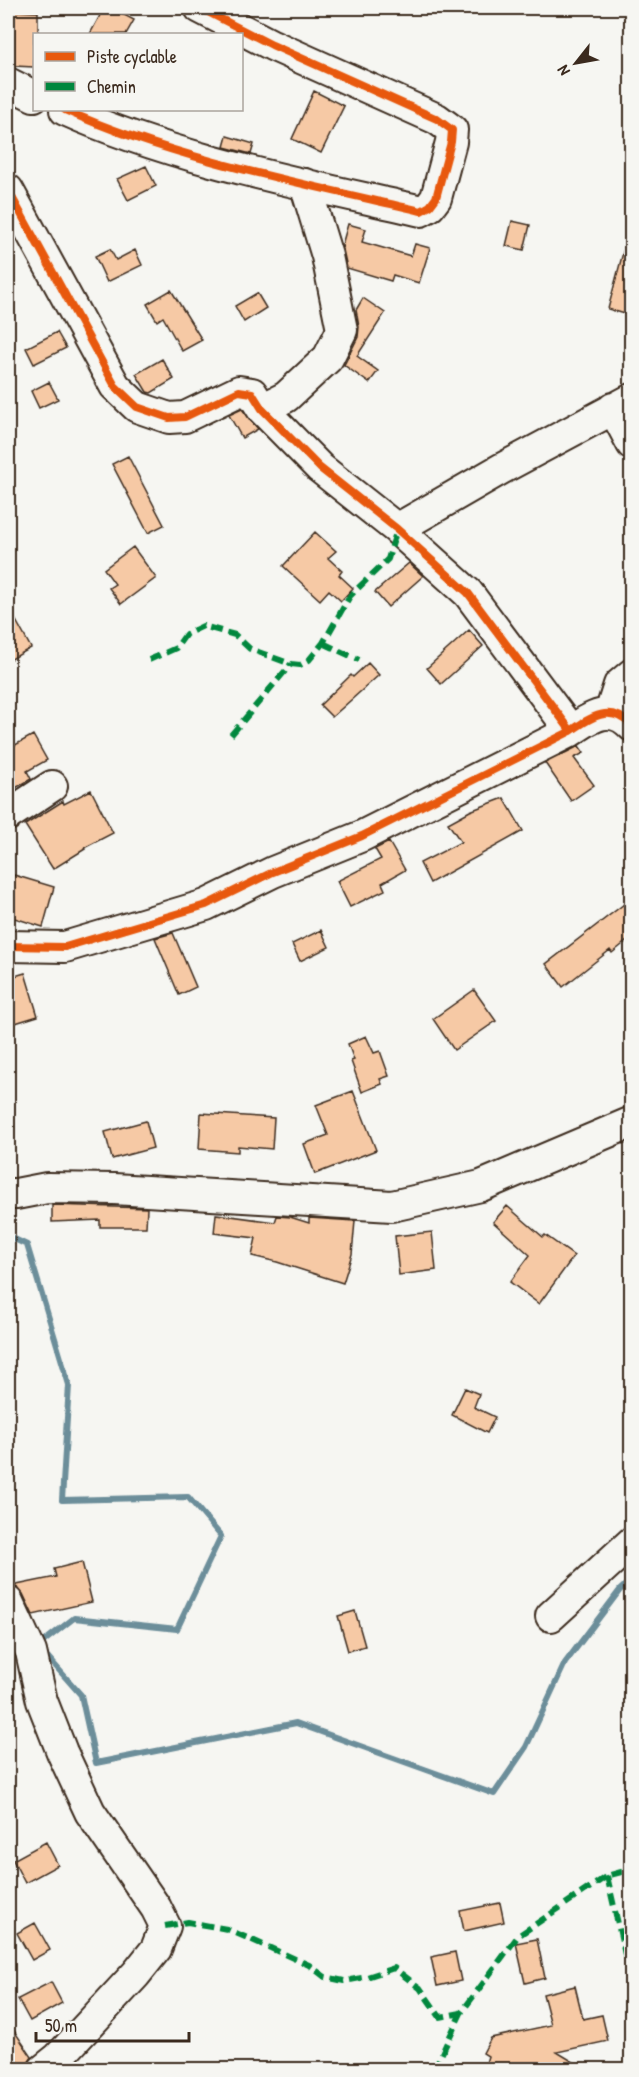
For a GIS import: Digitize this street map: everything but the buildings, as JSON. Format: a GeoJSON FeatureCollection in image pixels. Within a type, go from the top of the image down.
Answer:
{"type":"FeatureCollection","features":[{"type":"Feature","properties":{"kind":"street"},"geometry":{"type":"LineString","coordinates":[[68,111],[190,154],[421,211],[430,206],[436,198],[452,142],[452,130],[437,119],[272,45],[200,8]]}},
{"type":"Feature","properties":{"kind":"street"},"geometry":{"type":"LineString","coordinates":[[8,84],[33,96]]}},
{"type":"Feature","properties":{"kind":"street"},"geometry":{"type":"LineString","coordinates":[[262,409],[286,397],[328,358],[342,330],[327,256],[305,184]]}},
{"type":"Feature","properties":{"kind":"street"},"geometry":{"type":"LineString","coordinates":[[8,190],[115,386],[137,407],[169,418],[185,417],[239,391],[252,393],[262,409],[320,468],[397,529],[468,593],[571,731]]}},
{"type":"Feature","properties":{"kind":"street"},"geometry":{"type":"LineString","coordinates":[[397,529],[501,469],[622,404],[632,444]]}},
{"type":"Feature","properties":{"kind":"street"},"geometry":{"type":"LineString","coordinates":[[8,946],[65,947],[206,905],[273,872],[362,836],[571,731],[591,717],[621,719],[619,685],[632,674]]}},
{"type":"Feature","properties":{"kind":"street"},"geometry":{"type":"LineString","coordinates":[[8,815],[52,786]]}},
{"type":"Feature","properties":{"kind":"street"},"geometry":{"type":"LineString","coordinates":[[12,1194],[47,1188],[114,1189],[392,1206],[481,1186],[632,1122]]}},
{"type":"Feature","properties":{"kind":"street"},"geometry":{"type":"LineString","coordinates":[[551,1616],[632,1542]]}},
{"type":"Feature","properties":{"kind":"street"},"geometry":{"type":"LineString","coordinates":[[8,1602],[31,1652],[42,1701],[62,1752],[90,1812],[156,1908],[165,1926],[156,1949],[136,1974],[58,2058],[43,2070]]}},
{"type":"Feature","properties":{"kind":"waterway"},"geometry":{"type":"LineString","coordinates":[[8,1236],[27,1245],[69,1385],[62,1500],[188,1497],[221,1536],[177,1629],[74,1618],[38,1646],[81,1695],[96,1763],[296,1723],[494,1794],[526,1747],[565,1663],[620,1590],[632,1579]]}},
{"type":"Feature","properties":{"kind":"marked path"},"geometry":{"type":"LineString","coordinates":[[149,660],[176,648],[186,634],[203,626],[235,635],[250,649],[300,665],[309,660],[323,643],[350,596],[388,559],[397,529]]}},
{"type":"Feature","properties":{"kind":"marked path"},"geometry":{"type":"LineString","coordinates":[[323,643],[359,660]]}},
{"type":"Feature","properties":{"kind":"marked path"},"geometry":{"type":"LineString","coordinates":[[231,735],[291,664]]}},
{"type":"Feature","properties":{"kind":"marked path"},"geometry":{"type":"LineString","coordinates":[[434,2070],[461,2013],[518,1936],[607,1876],[632,1869]]}},
{"type":"Feature","properties":{"kind":"marked path"},"geometry":{"type":"LineString","coordinates":[[607,1876],[632,1985]]}},
{"type":"Feature","properties":{"kind":"marked path"},"geometry":{"type":"LineString","coordinates":[[165,1926],[188,1922],[227,1929],[309,1965],[325,1977],[344,1981],[367,1977],[394,1968],[420,1988],[440,2017],[461,2013]]}},
{"type":"Feature","properties":{"kind":"cycle path"},"geometry":{"type":"LineString","coordinates":[[67,111],[150,143],[240,169],[421,211],[430,206],[436,198],[452,130],[437,119],[272,45],[200,8]]}},
{"type":"Feature","properties":{"kind":"cycle path"},"geometry":{"type":"LineString","coordinates":[[8,190],[115,386],[137,407],[169,418],[185,417],[239,391],[252,393],[262,409],[320,468],[397,529],[468,593],[571,731]]}},
{"type":"Feature","properties":{"kind":"cycle path"},"geometry":{"type":"LineString","coordinates":[[8,946],[65,947],[206,905],[273,872],[362,836],[571,731],[594,717],[616,715],[632,726]]}}]}
